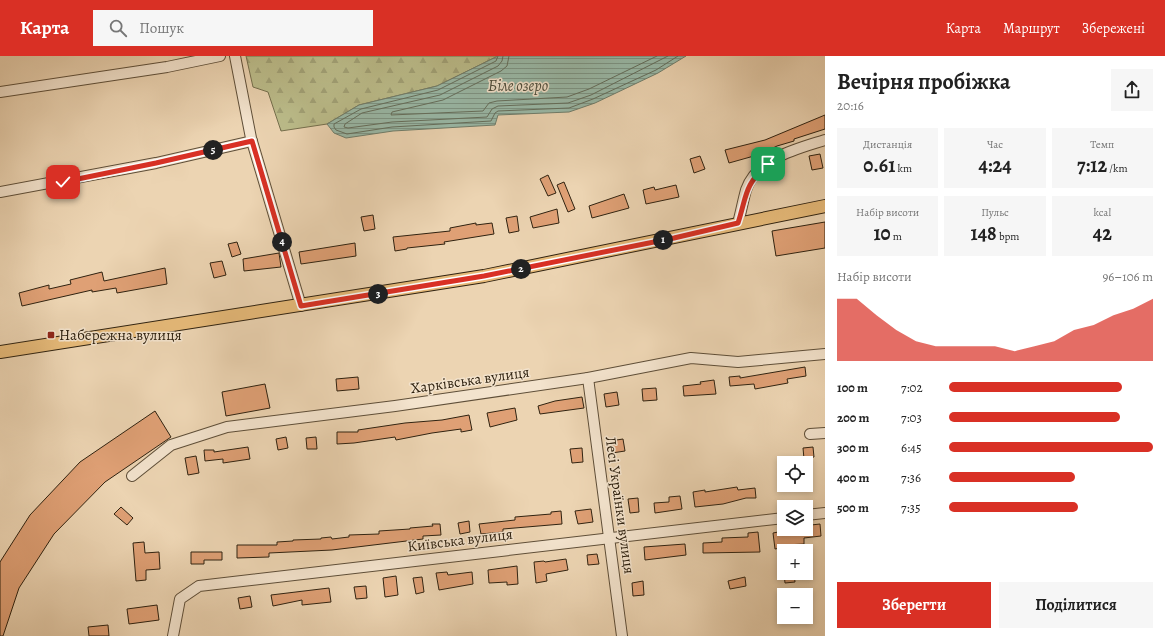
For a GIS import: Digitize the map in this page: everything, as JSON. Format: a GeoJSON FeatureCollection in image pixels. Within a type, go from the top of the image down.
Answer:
{"type":"FeatureCollection","features":[{"type":"Feature","properties":{"kind":"main road"},"geometry":{"type":"LineString","coordinates":[[0,352],[492,275],[825,206]]}},
{"type":"Feature","properties":{"kind":"street"},"geometry":{"type":"LineString","coordinates":[[0,92],[167,67],[220,56]]}},
{"type":"Feature","properties":{"kind":"street"},"geometry":{"type":"LineString","coordinates":[[235,56],[252,141],[301,306]]}},
{"type":"Feature","properties":{"kind":"street"},"geometry":{"type":"LineString","coordinates":[[738,223],[747,188],[757,173],[775,159],[825,140]]}},
{"type":"Feature","properties":{"kind":"street"},"geometry":{"type":"LineString","coordinates":[[0,192],[156,163],[252,141]]}},
{"type":"Feature","properties":{"kind":"street","name":"Харківська вулиця"},"geometry":{"type":"LineString","coordinates":[[132,476],[171,445],[227,427],[388,408],[588,378],[691,358],[738,362],[825,354]]}},
{"type":"Feature","properties":{"kind":"street","name":"Лесі Українки вулиця"},"geometry":{"type":"LineString","coordinates":[[588,378],[622,636]]}},
{"type":"Feature","properties":{"kind":"street"},"geometry":{"type":"LineString","coordinates":[[810,434],[825,432]]}},
{"type":"Feature","properties":{"kind":"street"},"geometry":{"type":"LineString","coordinates":[[813,514],[825,513]]}},
{"type":"Feature","properties":{"kind":"street","name":"Київська вулиця"},"geometry":{"type":"LineString","coordinates":[[173,636],[180,599],[199,586],[777,519]]}},
{"type":"Feature","properties":{"kind":"green space"},"geometry":{"type":"Polygon","coordinates":[[[246,56],[498,56],[437,86],[359,105],[327,124],[281,131],[268,92],[253,87],[246,56]]]}},
{"type":"Feature","properties":{"kind":"water","name":"Біле озеро"},"geometry":{"type":"Polygon","coordinates":[[[498,56],[686,56],[658,73],[595,103],[569,112],[498,115],[495,125],[393,131],[346,138],[334,133],[327,124],[359,105],[437,86],[498,56]]]}},
{"type":"Feature","properties":{"kind":"building"},"geometry":{"type":"Polygon","coordinates":[[[825,115],[825,129],[794,139],[794,141],[777,146],[761,154],[729,163],[725,150],[765,140],[825,115]]]}},
{"type":"Feature","properties":{"kind":"building"},"geometry":{"type":"Polygon","coordinates":[[[820,154],[823,168],[812,170],[809,156],[820,154]]]}},
{"type":"Feature","properties":{"kind":"building"},"geometry":{"type":"Polygon","coordinates":[[[700,156],[705,169],[694,173],[690,159],[700,156]]]}},
{"type":"Feature","properties":{"kind":"building"},"geometry":{"type":"Polygon","coordinates":[[[548,175],[556,193],[548,196],[540,179],[548,175]]]}},
{"type":"Feature","properties":{"kind":"building"},"geometry":{"type":"Polygon","coordinates":[[[564,182],[575,209],[568,212],[557,185],[564,182]]]}},
{"type":"Feature","properties":{"kind":"building"},"geometry":{"type":"Polygon","coordinates":[[[676,185],[679,197],[646,204],[643,190],[654,187],[655,190],[676,185]]]}},
{"type":"Feature","properties":{"kind":"building"},"geometry":{"type":"Polygon","coordinates":[[[624,194],[629,208],[592,218],[589,206],[624,194]]]}},
{"type":"Feature","properties":{"kind":"building"},"geometry":{"type":"Polygon","coordinates":[[[557,209],[559,223],[533,228],[530,217],[557,209]]]}},
{"type":"Feature","properties":{"kind":"building"},"geometry":{"type":"Polygon","coordinates":[[[373,215],[375,229],[364,231],[361,217],[373,215]]]}},
{"type":"Feature","properties":{"kind":"building"},"geometry":{"type":"Polygon","coordinates":[[[517,216],[519,231],[509,233],[506,218],[517,216]]]}},
{"type":"Feature","properties":{"kind":"building"},"geometry":{"type":"Polygon","coordinates":[[[825,222],[825,248],[776,256],[772,231],[825,222]]]}},
{"type":"Feature","properties":{"kind":"building"},"geometry":{"type":"Polygon","coordinates":[[[476,223],[476,225],[492,223],[494,234],[444,242],[445,244],[407,248],[395,251],[393,237],[450,231],[450,228],[476,223]]]}},
{"type":"Feature","properties":{"kind":"building"},"geometry":{"type":"Polygon","coordinates":[[[237,242],[241,254],[232,257],[228,244],[237,242]]]}},
{"type":"Feature","properties":{"kind":"building"},"geometry":{"type":"Polygon","coordinates":[[[355,243],[356,256],[301,264],[299,252],[355,243]]]}},
{"type":"Feature","properties":{"kind":"building"},"geometry":{"type":"Polygon","coordinates":[[[279,253],[281,267],[244,271],[243,259],[279,253]]]}},
{"type":"Feature","properties":{"kind":"building"},"geometry":{"type":"Polygon","coordinates":[[[222,261],[226,275],[214,278],[210,263],[222,261]]]}},
{"type":"Feature","properties":{"kind":"building"},"geometry":{"type":"Polygon","coordinates":[[[165,268],[167,284],[117,293],[116,288],[92,292],[92,290],[22,306],[19,293],[49,285],[49,289],[71,284],[70,280],[102,272],[104,281],[165,268]]]}},
{"type":"Feature","properties":{"kind":"building"},"geometry":{"type":"Polygon","coordinates":[[[805,367],[806,376],[787,379],[788,383],[755,389],[754,384],[730,386],[729,377],[740,376],[740,378],[805,367]]]}},
{"type":"Feature","properties":{"kind":"building"},"geometry":{"type":"Polygon","coordinates":[[[358,377],[359,389],[337,391],[336,379],[358,377]]]}},
{"type":"Feature","properties":{"kind":"building"},"geometry":{"type":"Polygon","coordinates":[[[714,380],[716,394],[684,396],[683,386],[701,384],[700,382],[714,380]]]}},
{"type":"Feature","properties":{"kind":"building"},"geometry":{"type":"Polygon","coordinates":[[[265,384],[270,408],[226,416],[222,392],[265,384]]]}},
{"type":"Feature","properties":{"kind":"building"},"geometry":{"type":"Polygon","coordinates":[[[656,388],[657,400],[643,401],[642,389],[656,388]]]}},
{"type":"Feature","properties":{"kind":"building"},"geometry":{"type":"Polygon","coordinates":[[[617,392],[619,405],[606,407],[604,394],[617,392]]]}},
{"type":"Feature","properties":{"kind":"building"},"geometry":{"type":"Polygon","coordinates":[[[582,397],[584,408],[540,414],[538,406],[555,401],[582,397]]]}},
{"type":"Feature","properties":{"kind":"building"},"geometry":{"type":"Polygon","coordinates":[[[515,408],[517,420],[490,427],[487,413],[515,408]]]}},
{"type":"Feature","properties":{"kind":"building"},"geometry":{"type":"Polygon","coordinates":[[[155,411],[171,437],[105,482],[54,534],[19,588],[3,636],[0,636],[0,562],[30,515],[80,462],[155,411]]]}},
{"type":"Feature","properties":{"kind":"building"},"geometry":{"type":"Polygon","coordinates":[[[469,415],[472,430],[461,432],[461,429],[396,440],[395,437],[337,444],[337,432],[358,432],[358,430],[405,423],[442,420],[469,415]]]}},
{"type":"Feature","properties":{"kind":"building"},"geometry":{"type":"Polygon","coordinates":[[[286,437],[288,448],[278,450],[276,439],[286,437]]]}},
{"type":"Feature","properties":{"kind":"building"},"geometry":{"type":"Polygon","coordinates":[[[316,437],[317,449],[307,449],[306,438],[316,437]]]}},
{"type":"Feature","properties":{"kind":"building"},"geometry":{"type":"Polygon","coordinates":[[[623,439],[625,451],[612,453],[610,441],[623,439]]]}},
{"type":"Feature","properties":{"kind":"building"},"geometry":{"type":"Polygon","coordinates":[[[248,447],[250,459],[223,463],[223,459],[205,461],[204,450],[214,450],[214,452],[248,447]]]}},
{"type":"Feature","properties":{"kind":"building"},"geometry":{"type":"Polygon","coordinates":[[[813,447],[814,457],[804,456],[803,448],[813,447]]]}},
{"type":"Feature","properties":{"kind":"building"},"geometry":{"type":"Polygon","coordinates":[[[582,448],[583,462],[572,463],[570,449],[582,448]]]}},
{"type":"Feature","properties":{"kind":"building"},"geometry":{"type":"Polygon","coordinates":[[[196,456],[199,473],[188,475],[185,458],[196,456]]]}},
{"type":"Feature","properties":{"kind":"building"},"geometry":{"type":"Polygon","coordinates":[[[737,487],[738,490],[755,488],[756,498],[746,498],[723,504],[695,507],[693,492],[705,490],[705,492],[737,487]]]}},
{"type":"Feature","properties":{"kind":"building"},"geometry":{"type":"Polygon","coordinates":[[[680,496],[682,509],[655,513],[654,503],[669,502],[669,497],[680,496]]]}},
{"type":"Feature","properties":{"kind":"building"},"geometry":{"type":"Polygon","coordinates":[[[638,498],[639,512],[630,513],[628,499],[638,498]]]}},
{"type":"Feature","properties":{"kind":"building"},"geometry":{"type":"Polygon","coordinates":[[[121,507],[133,518],[127,525],[114,514],[121,507]]]}},
{"type":"Feature","properties":{"kind":"building"},"geometry":{"type":"Polygon","coordinates":[[[591,509],[593,522],[578,524],[575,511],[591,509]]]}},
{"type":"Feature","properties":{"kind":"building"},"geometry":{"type":"Polygon","coordinates":[[[561,511],[562,524],[503,529],[503,532],[481,534],[479,524],[515,520],[515,517],[551,514],[551,512],[561,511]]]}},
{"type":"Feature","properties":{"kind":"building"},"geometry":{"type":"Polygon","coordinates":[[[469,521],[470,532],[460,534],[458,523],[469,521]]]}},
{"type":"Feature","properties":{"kind":"building"},"geometry":{"type":"Polygon","coordinates":[[[432,524],[440,524],[441,535],[423,536],[423,539],[332,550],[269,553],[269,557],[237,558],[237,545],[277,545],[277,542],[331,537],[332,539],[349,537],[349,535],[379,534],[379,531],[433,526],[432,524]]]}},
{"type":"Feature","properties":{"kind":"building"},"geometry":{"type":"Polygon","coordinates":[[[820,524],[821,536],[804,538],[804,544],[777,544],[777,549],[775,549],[773,533],[777,532],[777,536],[813,536],[813,525],[820,524]]]}},
{"type":"Feature","properties":{"kind":"building"},"geometry":{"type":"Polygon","coordinates":[[[758,532],[760,552],[703,553],[703,543],[722,542],[722,538],[748,537],[748,533],[758,532]]]}},
{"type":"Feature","properties":{"kind":"building"},"geometry":{"type":"Polygon","coordinates":[[[144,542],[145,553],[159,552],[160,569],[146,570],[146,580],[136,581],[133,543],[144,542]]]}},
{"type":"Feature","properties":{"kind":"building"},"geometry":{"type":"Polygon","coordinates":[[[685,544],[686,555],[645,560],[644,547],[685,544]]]}},
{"type":"Feature","properties":{"kind":"building"},"geometry":{"type":"Polygon","coordinates":[[[191,552],[222,552],[222,560],[204,560],[204,564],[191,564],[191,552]]]}},
{"type":"Feature","properties":{"kind":"building"},"geometry":{"type":"Polygon","coordinates":[[[597,554],[599,564],[588,565],[587,555],[597,554]]]}},
{"type":"Feature","properties":{"kind":"building"},"geometry":{"type":"Polygon","coordinates":[[[566,559],[568,570],[546,574],[547,581],[536,583],[534,562],[566,559]]]}},
{"type":"Feature","properties":{"kind":"building"},"geometry":{"type":"Polygon","coordinates":[[[517,566],[518,584],[507,585],[507,582],[489,583],[488,570],[517,566]]]}},
{"type":"Feature","properties":{"kind":"building"},"geometry":{"type":"Polygon","coordinates":[[[447,572],[448,575],[472,572],[473,584],[439,590],[436,573],[447,572]]]}},
{"type":"Feature","properties":{"kind":"building"},"geometry":{"type":"Polygon","coordinates":[[[396,576],[398,595],[385,597],[383,578],[396,576]]]}},
{"type":"Feature","properties":{"kind":"building"},"geometry":{"type":"Polygon","coordinates":[[[422,577],[424,592],[416,594],[413,578],[422,577]]]}},
{"type":"Feature","properties":{"kind":"building"},"geometry":{"type":"Polygon","coordinates":[[[745,577],[746,586],[730,589],[728,581],[745,577]]]}},
{"type":"Feature","properties":{"kind":"building"},"geometry":{"type":"Polygon","coordinates":[[[785,580],[795,580],[795,582],[785,583],[785,580]]]}},
{"type":"Feature","properties":{"kind":"building"},"geometry":{"type":"Polygon","coordinates":[[[643,581],[644,595],[633,596],[632,583],[643,581]]]}},
{"type":"Feature","properties":{"kind":"building"},"geometry":{"type":"Polygon","coordinates":[[[366,586],[367,598],[356,599],[354,587],[366,586]]]}},
{"type":"Feature","properties":{"kind":"building"},"geometry":{"type":"Polygon","coordinates":[[[329,588],[331,602],[302,605],[302,600],[273,606],[271,595],[329,588]]]}},
{"type":"Feature","properties":{"kind":"building"},"geometry":{"type":"Polygon","coordinates":[[[250,596],[252,607],[240,609],[238,598],[250,596]]]}},
{"type":"Feature","properties":{"kind":"building"},"geometry":{"type":"Polygon","coordinates":[[[157,605],[159,620],[129,624],[127,609],[157,605]]]}},
{"type":"Feature","properties":{"kind":"building"},"geometry":{"type":"Polygon","coordinates":[[[108,625],[109,636],[89,636],[88,627],[108,625]]]}},
{"type":"Feature","properties":{"kind":"place","name":"Набережна вулиця"},"geometry":{"type":"Point","coordinates":[51,335]}},
{"type":"Feature","properties":{"kind":"route"},"geometry":{"type":"LineString","coordinates":[[63,182],[252,141],[301,306],[484,276],[674,238],[738,223],[747,188],[757,173],[768,164]]}}]}
